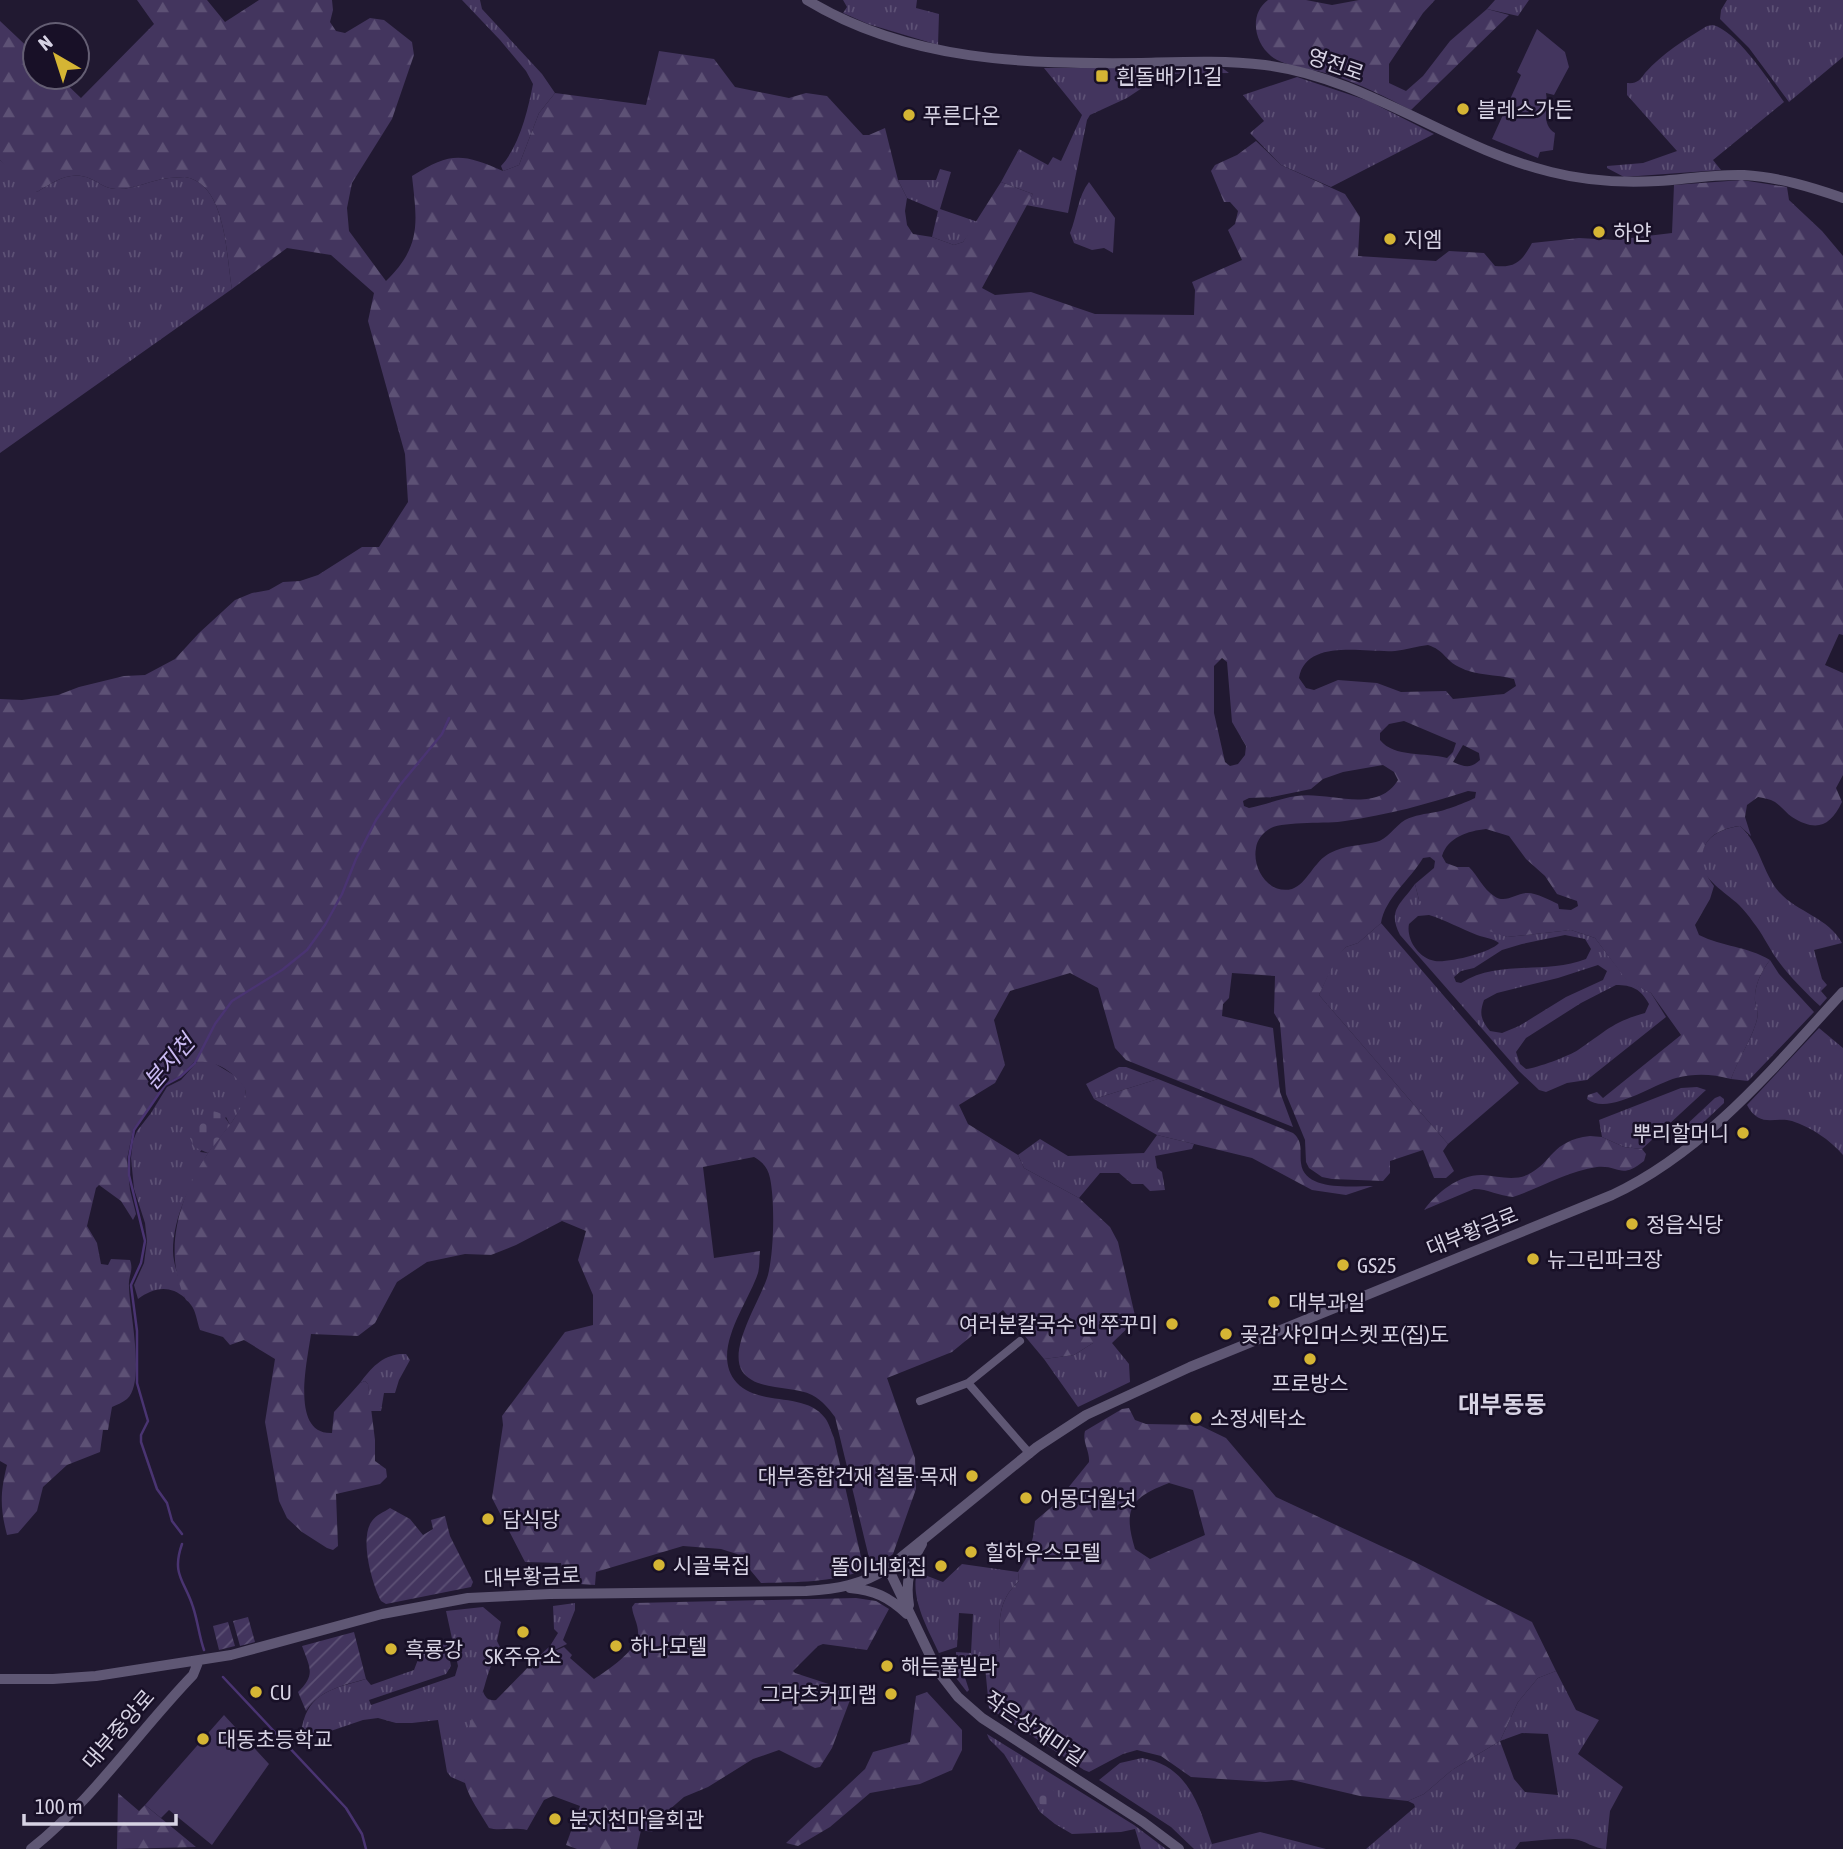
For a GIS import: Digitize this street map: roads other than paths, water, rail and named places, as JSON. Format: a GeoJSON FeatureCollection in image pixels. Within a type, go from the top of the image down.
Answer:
{"type":"FeatureCollection","features":[{"type":"Feature","properties":{"kind":"main road","name":"영전로"},"geometry":{"type":"LineString","coordinates":[[807,0],[838,17],[898,40],[992,60],[1094,63],[1241,62],[1306,73],[1355,89],[1500,157],[1571,177],[1626,182],[1745,175],[1804,186],[1843,198]]}},
{"type":"Feature","properties":{"kind":"main road","name":"대부황금로"},"geometry":{"type":"LineString","coordinates":[[0,1679],[96,1676],[199,1660],[260,1649],[382,1614],[468,1598],[541,1594],[806,1591],[843,1588],[870,1579],[888,1568],[1030,1454],[1079,1419],[1146,1386],[1642,1181],[1671,1162],[1721,1119],[1843,992]]}},
{"type":"Feature","properties":{"kind":"main road"},"geometry":{"type":"LineString","coordinates":[[911,1618],[907,1594],[908,1573],[925,1539]]}},
{"type":"Feature","properties":{"kind":"main road","name":"작은상재미길"},"geometry":{"type":"LineString","coordinates":[[888,1568],[937,1670],[964,1703],[982,1718],[1143,1822],[1179,1849]]}},
{"type":"Feature","properties":{"kind":"main road"},"geometry":{"type":"LineString","coordinates":[[843,1588],[875,1591],[896,1604],[911,1618]]}},
{"type":"Feature","properties":{"kind":"main road","name":"대부중앙로"},"geometry":{"type":"LineString","coordinates":[[31,1849],[66,1818],[193,1675],[199,1660]]}},
{"type":"Feature","properties":{"kind":"street"},"geometry":{"type":"LineString","coordinates":[[920,1401],[968,1383],[1020,1341]]}},
{"type":"Feature","properties":{"kind":"street"},"geometry":{"type":"LineString","coordinates":[[968,1383],[1030,1454]]}},
{"type":"Feature","properties":{"kind":"waterway","name":"분지천"},"geometry":{"type":"LineString","coordinates":[[182,1534],[172,1521],[167,1503],[157,1489],[141,1442],[141,1435],[148,1421],[137,1383],[137,1331],[131,1285],[141,1263],[145,1241],[129,1175],[134,1130],[165,1085],[180,1077],[195,1063],[215,1024],[232,1001],[282,970],[307,950],[342,894],[376,820],[400,785],[442,734],[449,718]]}},
{"type":"Feature","properties":{"kind":"waterway","name":"분지천"},"geometry":{"type":"LineString","coordinates":[[182,1544],[178,1563],[180,1577],[193,1607],[204,1650]]}},
{"type":"Feature","properties":{"kind":"waterway","name":"분지천"},"geometry":{"type":"LineString","coordinates":[[223,1677],[346,1808],[362,1834],[366,1849]]}},
{"type":"Feature","properties":{"kind":"place","name":"흰돌배기1길"},"geometry":{"type":"Point","coordinates":[1102,76]}},
{"type":"Feature","properties":{"kind":"place","name":"블레스가든"},"geometry":{"type":"Point","coordinates":[1463,109]}},
{"type":"Feature","properties":{"kind":"place","name":"푸른다온"},"geometry":{"type":"Point","coordinates":[909,115]}},
{"type":"Feature","properties":{"kind":"place","name":"하얀"},"geometry":{"type":"Point","coordinates":[1599,232]}},
{"type":"Feature","properties":{"kind":"place","name":"지엠"},"geometry":{"type":"Point","coordinates":[1390,239]}},
{"type":"Feature","properties":{"kind":"place","name":"뿌리할머니"},"geometry":{"type":"Point","coordinates":[1743,1133]}},
{"type":"Feature","properties":{"kind":"place","name":"정읍식당"},"geometry":{"type":"Point","coordinates":[1632,1224]}},
{"type":"Feature","properties":{"kind":"place","name":"뉴그린파크장"},"geometry":{"type":"Point","coordinates":[1533,1259]}},
{"type":"Feature","properties":{"kind":"place","name":"GS25"},"geometry":{"type":"Point","coordinates":[1343,1265]}},
{"type":"Feature","properties":{"kind":"place","name":"대부과일"},"geometry":{"type":"Point","coordinates":[1274,1302]}},
{"type":"Feature","properties":{"kind":"place","name":"여러분칼국수 앤 쭈꾸미"},"geometry":{"type":"Point","coordinates":[1172,1324]}},
{"type":"Feature","properties":{"kind":"place","name":"곶감 샤인머스켓 포(집)도"},"geometry":{"type":"Point","coordinates":[1226,1334]}},
{"type":"Feature","properties":{"kind":"place","name":"프로방스"},"geometry":{"type":"Point","coordinates":[1310,1359]}},
{"type":"Feature","properties":{"kind":"place","name":"소정세탁소"},"geometry":{"type":"Point","coordinates":[1196,1418]}},
{"type":"Feature","properties":{"kind":"place","name":"대부종합건재 철물·목재"},"geometry":{"type":"Point","coordinates":[972,1476]}},
{"type":"Feature","properties":{"kind":"place","name":"어몽더월넛"},"geometry":{"type":"Point","coordinates":[1026,1498]}},
{"type":"Feature","properties":{"kind":"place","name":"담식당"},"geometry":{"type":"Point","coordinates":[488,1519]}},
{"type":"Feature","properties":{"kind":"place","name":"힐하우스모텔"},"geometry":{"type":"Point","coordinates":[971,1552]}},
{"type":"Feature","properties":{"kind":"place","name":"시골묵집"},"geometry":{"type":"Point","coordinates":[659,1565]}},
{"type":"Feature","properties":{"kind":"place","name":"똘이네회집"},"geometry":{"type":"Point","coordinates":[941,1566]}},
{"type":"Feature","properties":{"kind":"place","name":"SK주유소"},"geometry":{"type":"Point","coordinates":[523,1632]}},
{"type":"Feature","properties":{"kind":"place","name":"하나모텔"},"geometry":{"type":"Point","coordinates":[616,1646]}},
{"type":"Feature","properties":{"kind":"place","name":"흑룡강"},"geometry":{"type":"Point","coordinates":[391,1649]}},
{"type":"Feature","properties":{"kind":"place","name":"해든풀빌라"},"geometry":{"type":"Point","coordinates":[887,1666]}},
{"type":"Feature","properties":{"kind":"place","name":"CU"},"geometry":{"type":"Point","coordinates":[256,1692]}},
{"type":"Feature","properties":{"kind":"place","name":"그라츠커피랩"},"geometry":{"type":"Point","coordinates":[891,1694]}},
{"type":"Feature","properties":{"kind":"place","name":"대동초등학교"},"geometry":{"type":"Point","coordinates":[203,1739]}},
{"type":"Feature","properties":{"kind":"place","name":"분지천마을회관"},"geometry":{"type":"Point","coordinates":[555,1819]}},
{"type":"Feature","properties":{"kind":"district","name":"대부동동"},"geometry":{"type":"Point","coordinates":[1502,1404]}}]}
